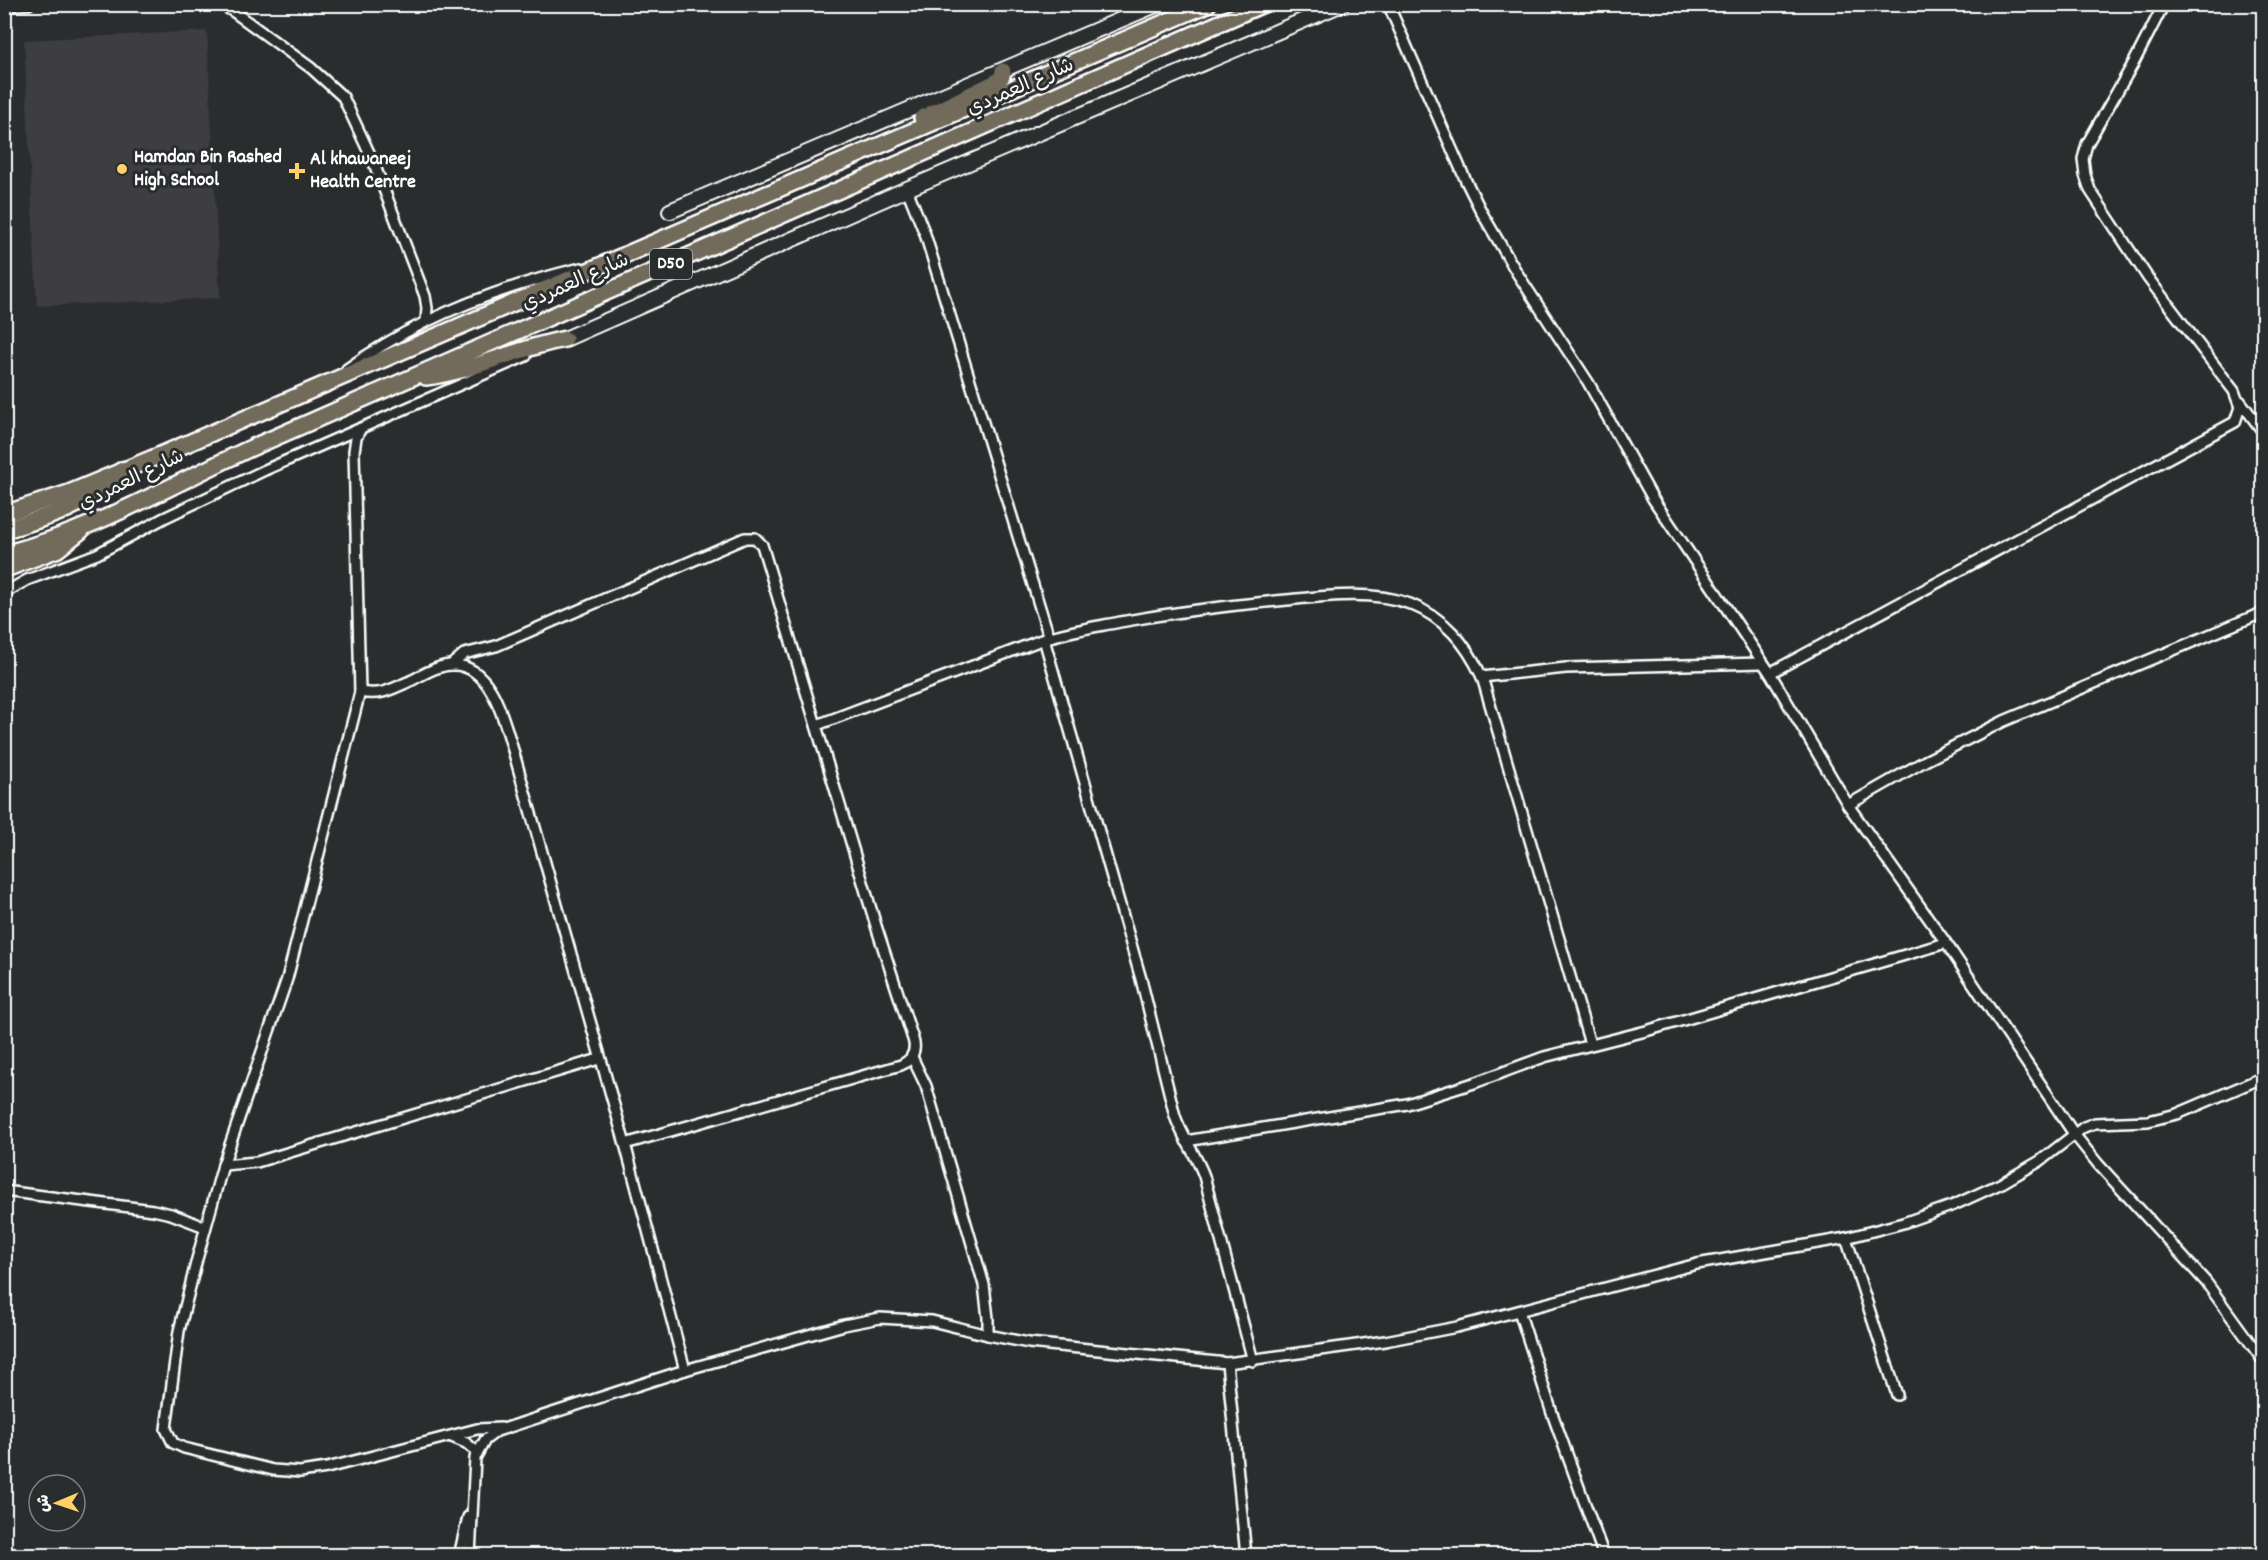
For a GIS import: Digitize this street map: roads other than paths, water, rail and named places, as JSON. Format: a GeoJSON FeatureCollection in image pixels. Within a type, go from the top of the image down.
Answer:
{"type":"FeatureCollection","features":[{"type":"Feature","properties":{"kind":"highway"},"geometry":{"type":"LineString","coordinates":[[4,530],[52,516],[78,505],[102,490],[123,470]]}},
{"type":"Feature","properties":{"kind":"highway"},"geometry":{"type":"LineString","coordinates":[[4,570],[57,549],[81,530]]}},
{"type":"Feature","properties":{"kind":"main road","name":"شارع العمردي"},"geometry":{"type":"LineString","coordinates":[[4,514],[69,493],[330,383],[1208,4]]}},
{"type":"Feature","properties":{"kind":"main road","name":"شارع العمردي"},"geometry":{"type":"LineString","coordinates":[[4,554],[81,530],[240,453],[1263,4]]}},
{"type":"Feature","properties":{"kind":"main road"},"geometry":{"type":"LineString","coordinates":[[862,154],[898,130],[998,81],[1003,71]]}},
{"type":"Feature","properties":{"kind":"main road"},"geometry":{"type":"LineString","coordinates":[[411,378],[450,373],[564,339]]}},
{"type":"Feature","properties":{"kind":"main road"},"geometry":{"type":"LineString","coordinates":[[4,501],[22,501],[69,493]]}},
{"type":"Feature","properties":{"kind":"street"},"geometry":{"type":"LineString","coordinates":[[4,6],[29,4]]}},
{"type":"Feature","properties":{"kind":"street"},"geometry":{"type":"LineString","coordinates":[[220,4],[311,68],[343,97],[373,161],[426,302],[426,321]]}},
{"type":"Feature","properties":{"kind":"street"},"geometry":{"type":"LineString","coordinates":[[670,211],[1158,4]]}},
{"type":"Feature","properties":{"kind":"street"},"geometry":{"type":"LineString","coordinates":[[4,593],[27,580],[97,554],[206,497],[334,439],[907,189],[1342,4]]}},
{"type":"Feature","properties":{"kind":"street"},"geometry":{"type":"LineString","coordinates":[[2164,4],[2087,144],[2083,159],[2085,175],[2094,197],[2148,278],[2264,433]]}},
{"type":"Feature","properties":{"kind":"street"},"geometry":{"type":"LineString","coordinates":[[1387,6],[1466,181],[1498,241],[1588,382],[1653,499],[1770,673],[1848,805],[1946,943],[2074,1134],[2098,1164],[2206,1282],[2264,1362]]}},
{"type":"Feature","properties":{"kind":"street"},"geometry":{"type":"LineString","coordinates":[[907,189],[925,234],[1046,638],[1135,957],[1175,1116],[1186,1141],[1194,1152],[1208,1188],[1253,1361]]}},
{"type":"Feature","properties":{"kind":"street"},"geometry":{"type":"LineString","coordinates":[[330,383],[380,346],[426,321],[501,290],[618,260]]}},
{"type":"Feature","properties":{"kind":"street"},"geometry":{"type":"LineString","coordinates":[[1770,673],[2229,427],[2239,415],[2239,399]]}},
{"type":"Feature","properties":{"kind":"street"},"geometry":{"type":"LineString","coordinates":[[361,428],[354,451],[360,692],[292,959],[223,1165],[179,1331],[166,1425],[167,1433],[173,1443],[183,1448],[273,1470],[300,1472],[327,1468],[477,1429],[503,1428],[685,1370],[844,1325],[880,1318],[932,1321],[987,1335],[1029,1342],[1208,1363],[1253,1361],[1421,1334],[1697,1264],[1846,1238],[1912,1220],[1978,1195],[2021,1173],[2074,1134],[2095,1123],[2148,1120],[2177,1114],[2264,1077]]}},
{"type":"Feature","properties":{"kind":"street"},"geometry":{"type":"LineString","coordinates":[[334,439],[354,451]]}},
{"type":"Feature","properties":{"kind":"street"},"geometry":{"type":"LineString","coordinates":[[360,692],[373,695],[384,693],[451,665],[464,654],[496,646],[750,537],[755,538],[762,545],[818,725],[877,930],[915,1044],[912,1057],[926,1086],[984,1285],[988,1318],[987,1335]]}},
{"type":"Feature","properties":{"kind":"street"},"geometry":{"type":"LineString","coordinates":[[818,725],[1046,638],[1159,615],[1258,602],[1332,596],[1387,599],[1428,612],[1461,639],[1482,677],[1590,1044]]}},
{"type":"Feature","properties":{"kind":"street"},"geometry":{"type":"LineString","coordinates":[[1848,805],[1925,761],[2004,721],[2264,612]]}},
{"type":"Feature","properties":{"kind":"street"},"geometry":{"type":"LineString","coordinates":[[1482,677],[1566,668],[1762,663]]}},
{"type":"Feature","properties":{"kind":"street"},"geometry":{"type":"LineString","coordinates":[[451,665],[463,667],[483,680],[496,700],[505,725],[625,1144],[685,1370]]}},
{"type":"Feature","properties":{"kind":"street"},"geometry":{"type":"LineString","coordinates":[[1186,1141],[1407,1104],[1466,1086],[1544,1057],[1646,1031],[1946,943]]}},
{"type":"Feature","properties":{"kind":"street"},"geometry":{"type":"LineString","coordinates":[[625,1144],[901,1065],[912,1057]]}},
{"type":"Feature","properties":{"kind":"street"},"geometry":{"type":"LineString","coordinates":[[223,1165],[258,1162],[600,1059]]}},
{"type":"Feature","properties":{"kind":"street"},"geometry":{"type":"LineString","coordinates":[[4,1191],[153,1210],[188,1219],[205,1227]]}},
{"type":"Feature","properties":{"kind":"street"},"geometry":{"type":"LineString","coordinates":[[1846,1238],[1897,1395]]}},
{"type":"Feature","properties":{"kind":"street"},"geometry":{"type":"LineString","coordinates":[[1519,1311],[1552,1413],[1605,1556]]}},
{"type":"Feature","properties":{"kind":"street"},"geometry":{"type":"LineString","coordinates":[[1227,1363],[1245,1556]]}},
{"type":"Feature","properties":{"kind":"street"},"geometry":{"type":"LineString","coordinates":[[470,1556],[471,1506],[477,1452],[485,1440],[503,1428]]}},
{"type":"Feature","properties":{"kind":"street"},"geometry":{"type":"LineString","coordinates":[[452,1437],[466,1443],[477,1452]]}},
{"type":"Feature","properties":{"kind":"street"},"geometry":{"type":"LineString","coordinates":[[459,1556],[471,1506]]}},
{"type":"Feature","properties":{"kind":"place","name":"Hamdan Bin Rashed High School"},"geometry":{"type":"Point","coordinates":[122,169]}},
{"type":"Feature","properties":{"kind":"place","name":"Al khawaneej Health Centre"},"geometry":{"type":"Point","coordinates":[297,171]}}]}
